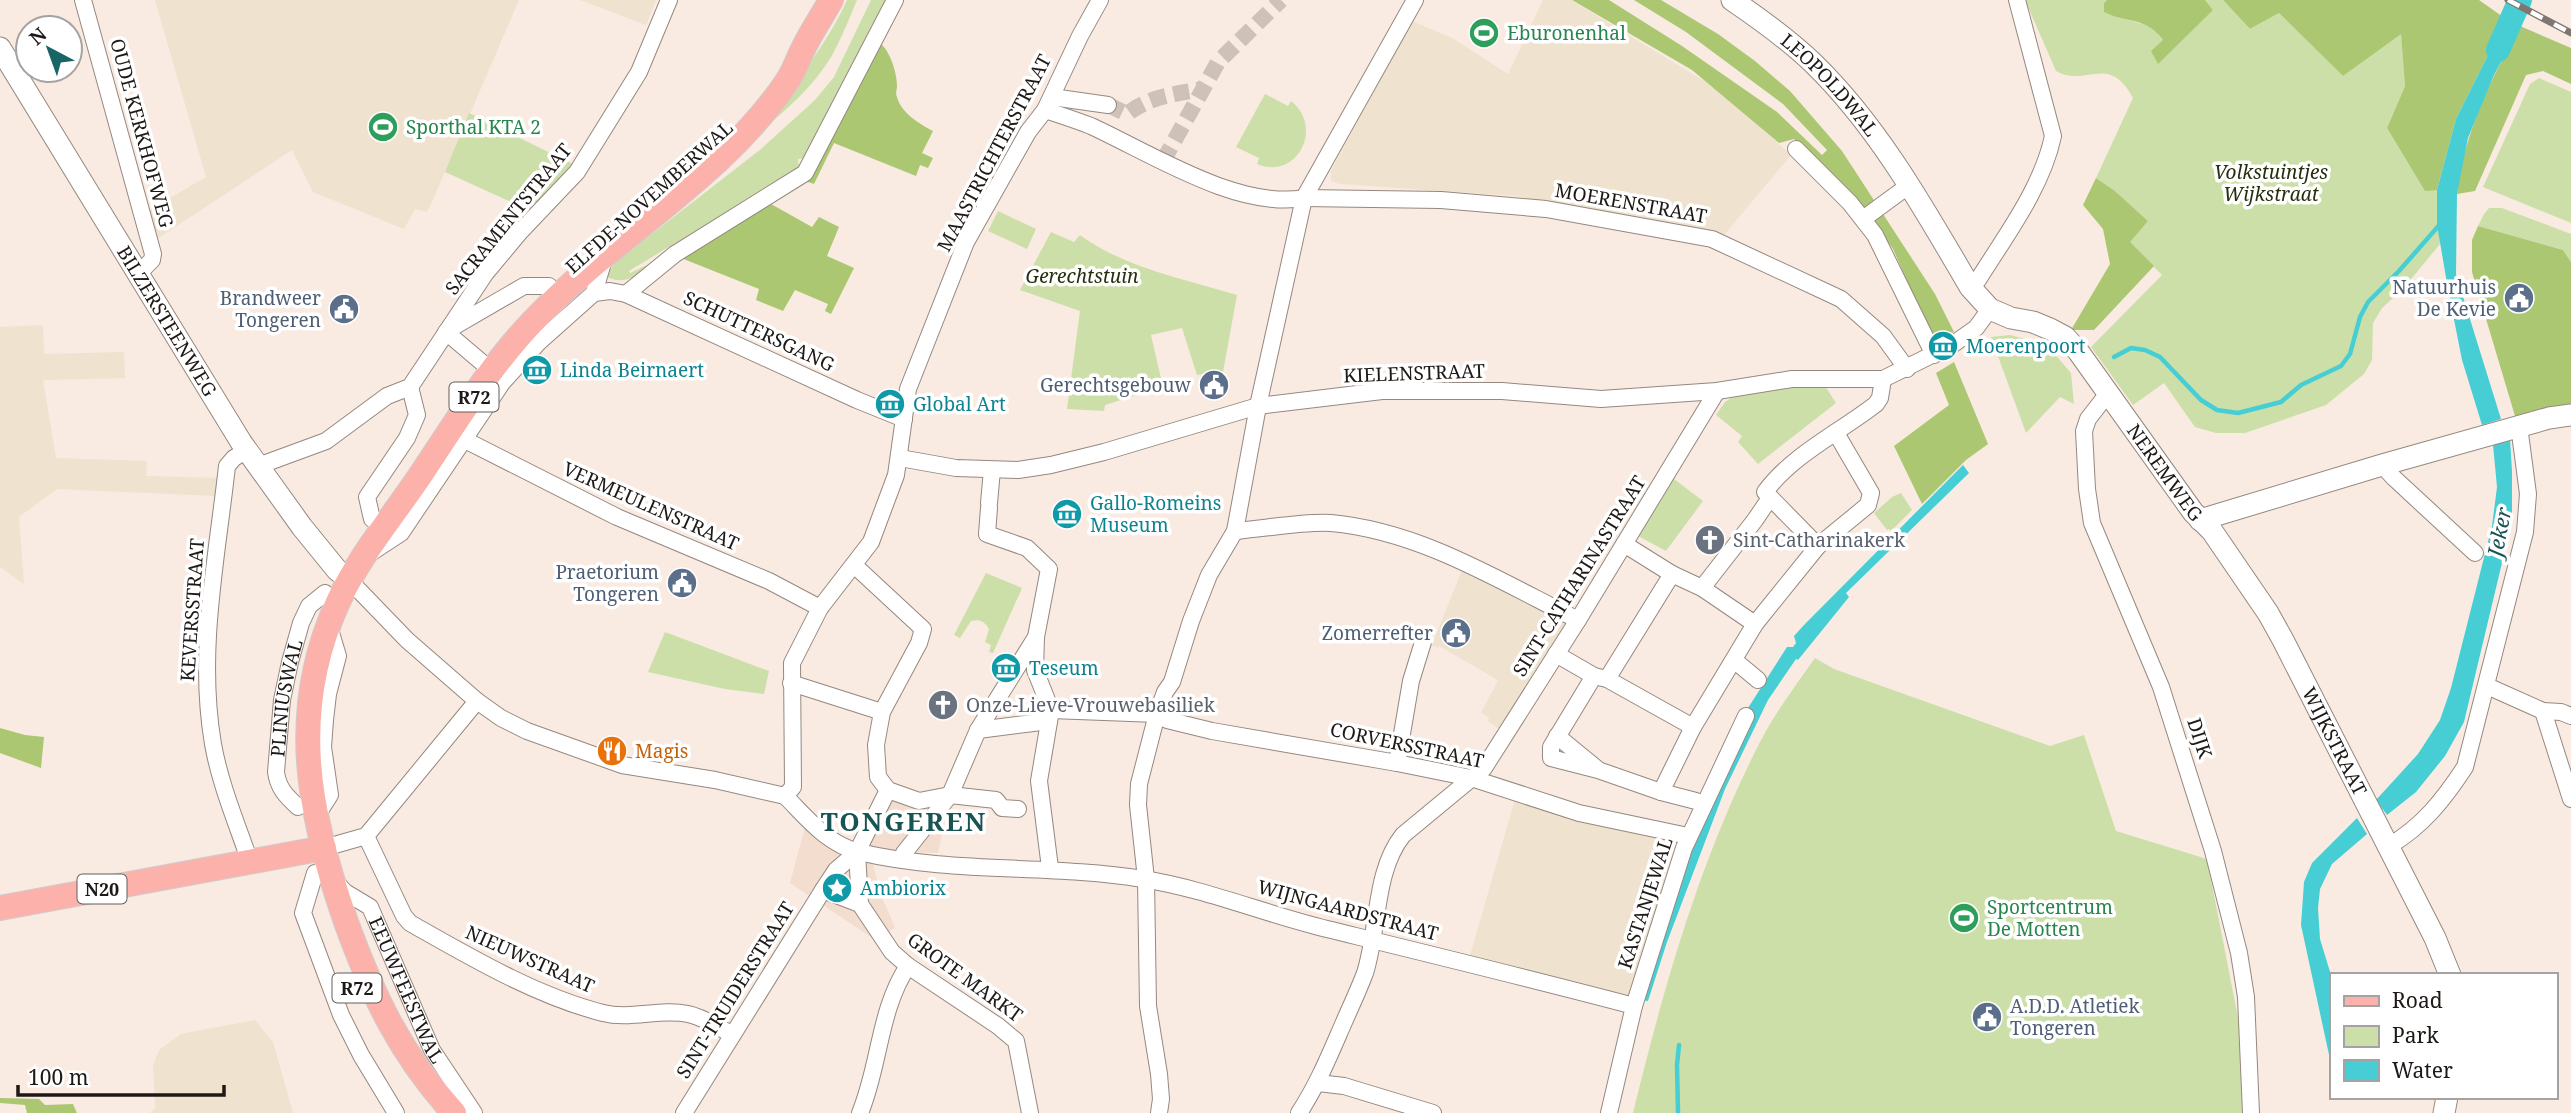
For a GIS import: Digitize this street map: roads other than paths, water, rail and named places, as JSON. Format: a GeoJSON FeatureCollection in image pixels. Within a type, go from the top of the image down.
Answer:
{"type":"FeatureCollection","features":[{"type":"Feature","properties":{"kind":"main road","name":"ELFDE-NOVEMBERWAL"},"geometry":{"type":"LineString","coordinates":[[606,254],[722,157],[751,125],[787,81],[831,0]]}},
{"type":"Feature","properties":{"kind":"main road","name":"ELFDE-NOVEMBERWAL"},"geometry":{"type":"LineString","coordinates":[[549,286],[594,244],[694,161],[741,115],[771,78],[805,45]]}},
{"type":"Feature","properties":{"kind":"main road","name":"R72"},"geometry":{"type":"LineString","coordinates":[[343,576],[372,519],[487,367],[572,282],[606,254]]}},
{"type":"Feature","properties":{"kind":"main road","name":"R72"},"geometry":{"type":"LineString","coordinates":[[343,576],[364,558],[487,367],[498,342],[549,286]]}},
{"type":"Feature","properties":{"kind":"main road","name":"PLINIUSWAL"},"geometry":{"type":"LineString","coordinates":[[319,863],[294,740],[298,692],[310,638],[325,593],[343,576]]}},
{"type":"Feature","properties":{"kind":"main road","name":"PLINIUSWAL"},"geometry":{"type":"LineString","coordinates":[[307,812],[309,776],[306,737],[310,695],[343,576]]}},
{"type":"Feature","properties":{"kind":"main road","name":"N20"},"geometry":{"type":"LineString","coordinates":[[0,908],[250,862],[319,863]]}},
{"type":"Feature","properties":{"kind":"main road","name":"R72"},"geometry":{"type":"LineString","coordinates":[[319,863],[374,1029],[404,1079],[432,1113]]}},
{"type":"Feature","properties":{"kind":"main road","name":"EEUWFEESTWAL"},"geometry":{"type":"LineString","coordinates":[[319,863],[377,1002],[393,1033],[429,1086],[454,1113]]}},
{"type":"Feature","properties":{"kind":"street","name":"OUDE KERKHOFWEG"},"geometry":{"type":"LineString","coordinates":[[83,0],[153,254],[152,260],[139,273]]}},
{"type":"Feature","properties":{"kind":"street","name":"SACRAMENTSTRAAT"},"geometry":{"type":"LineString","coordinates":[[410,387],[485,274],[520,232],[577,172],[639,72],[669,0]]}},
{"type":"Feature","properties":{"kind":"street"},"geometry":{"type":"LineString","coordinates":[[626,294],[675,254],[804,173],[895,0]]}},
{"type":"Feature","properties":{"kind":"street","name":"MAASTRICHTERSTRAAT"},"geometry":{"type":"LineString","coordinates":[[785,796],[793,787],[792,663],[820,608],[870,542],[882,516],[900,457],[908,389],[966,243],[1028,132],[1048,103],[1100,0]]}},
{"type":"Feature","properties":{"kind":"street"},"geometry":{"type":"LineString","coordinates":[[1159,1113],[1159,1074],[1148,1006],[1146,879],[1138,805],[1139,784],[1157,714],[1172,682],[1209,575],[1235,531],[1258,406],[1304,198],[1356,100],[1415,0]]}},
{"type":"Feature","properties":{"kind":"street","name":"LEOPOLDWAL"},"geometry":{"type":"LineString","coordinates":[[1732,0],[1792,44],[1821,71],[1866,125],[1908,186],[1970,287],[1990,309]]}},
{"type":"Feature","properties":{"kind":"street"},"geometry":{"type":"LineString","coordinates":[[1970,287],[1979,280],[2029,197],[2049,154],[2053,136],[2017,0]]}},
{"type":"Feature","properties":{"kind":"street","name":"BILZERSTEENWEG"},"geometry":{"type":"LineString","coordinates":[[0,48],[253,458],[302,527],[343,576]]}},
{"type":"Feature","properties":{"kind":"street"},"geometry":{"type":"LineString","coordinates":[[1048,103],[1103,105],[1088,125]]}},
{"type":"Feature","properties":{"kind":"street","name":"MOERENSTRAAT"},"geometry":{"type":"LineString","coordinates":[[1048,103],[1200,178],[1240,192],[1285,201],[1304,198],[1441,200],[1546,209],[1712,239],[1841,299],[1883,336],[1907,369]]}},
{"type":"Feature","properties":{"kind":"street"},"geometry":{"type":"LineString","coordinates":[[1796,149],[1863,219],[1942,350],[1976,328],[1990,309]]}},
{"type":"Feature","properties":{"kind":"street"},"geometry":{"type":"LineString","coordinates":[[1863,219],[1908,186]]}},
{"type":"Feature","properties":{"kind":"street"},"geometry":{"type":"LineString","coordinates":[[364,558],[401,533],[502,383],[539,342],[594,293],[606,254]]}},
{"type":"Feature","properties":{"kind":"street"},"geometry":{"type":"LineString","coordinates":[[487,367],[446,331],[524,286],[549,286]]}},
{"type":"Feature","properties":{"kind":"street","name":"SCHUTTERSGANG"},"geometry":{"type":"LineString","coordinates":[[594,293],[610,291],[626,294],[904,419]]}},
{"type":"Feature","properties":{"kind":"street","name":"NEREMWEG"},"geometry":{"type":"LineString","coordinates":[[1990,309],[2011,318],[2033,322],[2064,337],[2084,358],[2200,520],[2484,436],[2571,415]]}},
{"type":"Feature","properties":{"kind":"street","name":"KIELENSTRAAT"},"geometry":{"type":"LineString","coordinates":[[900,457],[943,467],[992,470],[1051,465],[1258,406],[1382,391],[1502,391],[1601,399],[1717,391],[1791,379],[1883,379],[1942,350]]}},
{"type":"Feature","properties":{"kind":"street"},"geometry":{"type":"LineString","coordinates":[[1818,546],[1765,492],[1773,481],[1876,404],[1880,398],[1883,379]]}},
{"type":"Feature","properties":{"kind":"street"},"geometry":{"type":"LineString","coordinates":[[253,458],[326,441],[387,396],[410,387],[417,415],[407,438],[368,496],[372,519]]}},
{"type":"Feature","properties":{"kind":"street","name":"SINT-CATHARINASTRAAT"},"geometry":{"type":"LineString","coordinates":[[1299,1113],[1318,1083],[1364,975],[1374,939],[1385,866],[1393,849],[1404,835],[1484,768],[1578,620],[1717,391]]}},
{"type":"Feature","properties":{"kind":"street","name":"DIJK"},"geometry":{"type":"LineString","coordinates":[[2109,392],[2088,419],[2084,431],[2092,523],[2161,687],[2213,852],[2239,953],[2246,998],[2251,1113]]}},
{"type":"Feature","properties":{"kind":"street"},"geometry":{"type":"LineString","coordinates":[[2384,837],[2422,823],[2447,794],[2465,767],[2525,532],[2528,494],[2514,428]]}},
{"type":"Feature","properties":{"kind":"street"},"geometry":{"type":"LineString","coordinates":[[1661,792],[1693,727],[1755,624],[1818,546],[1868,505],[1871,494],[1836,433]]}},
{"type":"Feature","properties":{"kind":"street","name":"VERMEULENSTRAAT"},"geometry":{"type":"LineString","coordinates":[[465,440],[617,517],[769,581],[820,608]]}},
{"type":"Feature","properties":{"kind":"street","name":"KEVERSSTRAAT"},"geometry":{"type":"LineString","coordinates":[[250,862],[213,746],[207,680],[207,643],[227,466],[234,458],[253,458]]}},
{"type":"Feature","properties":{"kind":"street"},"geometry":{"type":"LineString","coordinates":[[2382,465],[2476,553]]}},
{"type":"Feature","properties":{"kind":"street"},"geometry":{"type":"LineString","coordinates":[[992,470],[987,534],[1027,548],[1049,569],[1036,637],[1035,670],[1050,715],[1039,781],[1050,868]]}},
{"type":"Feature","properties":{"kind":"street"},"geometry":{"type":"LineString","coordinates":[[1702,588],[1770,498]]}},
{"type":"Feature","properties":{"kind":"street","name":"WIJKSTRAAT"},"geometry":{"type":"LineString","coordinates":[[2200,520],[2212,531],[2268,612],[2367,803],[2449,973]]}},
{"type":"Feature","properties":{"kind":"street"},"geometry":{"type":"LineString","coordinates":[[1235,531],[1329,523],[1361,528],[1402,539],[1465,562],[1578,620]]}},
{"type":"Feature","properties":{"kind":"street"},"geometry":{"type":"LineString","coordinates":[[1624,544],[1672,574],[1702,588],[1755,624]]}},
{"type":"Feature","properties":{"kind":"street"},"geometry":{"type":"LineString","coordinates":[[854,565],[923,629],[919,643],[881,718],[876,745],[878,777],[888,790],[919,801],[950,795],[996,800],[1002,808],[1018,808]]}},
{"type":"Feature","properties":{"kind":"street"},"geometry":{"type":"LineString","coordinates":[[1672,574],[1558,736],[1551,747],[1551,758],[1696,801]]}},
{"type":"Feature","properties":{"kind":"street"},"geometry":{"type":"LineString","coordinates":[[343,576],[407,640],[477,701],[501,718],[527,731],[622,765],[715,780],[785,796],[809,822],[830,839],[857,852]]}},
{"type":"Feature","properties":{"kind":"street"},"geometry":{"type":"LineString","coordinates":[[902,859],[950,795],[978,730],[1036,637]]}},
{"type":"Feature","properties":{"kind":"street"},"geometry":{"type":"LineString","coordinates":[[1397,762],[1411,681],[1423,642]]}},
{"type":"Feature","properties":{"kind":"street"},"geometry":{"type":"LineString","coordinates":[[1556,654],[1693,727]]}},
{"type":"Feature","properties":{"kind":"street"},"geometry":{"type":"LineString","coordinates":[[1734,660],[1758,680]]}},
{"type":"Feature","properties":{"kind":"street"},"geometry":{"type":"LineString","coordinates":[[791,683],[881,718]]}},
{"type":"Feature","properties":{"kind":"street"},"geometry":{"type":"LineString","coordinates":[[2487,686],[2543,711],[2561,712],[2571,716]]}},
{"type":"Feature","properties":{"kind":"street"},"geometry":{"type":"LineString","coordinates":[[396,1113],[361,1055],[341,1015],[303,913],[319,863],[366,836],[477,701]]}},
{"type":"Feature","properties":{"kind":"street"},"geometry":{"type":"LineString","coordinates":[[2543,711],[2568,776],[2571,799]]}},
{"type":"Feature","properties":{"kind":"street","name":"CORVERSSTRAAT"},"geometry":{"type":"LineString","coordinates":[[978,730],[1009,726],[1050,715],[1157,714],[1167,720],[1212,731],[1397,762],[1471,778],[1579,813],[1688,836]]}},
{"type":"Feature","properties":{"kind":"street","name":"KASTANJEWAL"},"geometry":{"type":"LineString","coordinates":[[1609,1113],[1634,1006],[1688,836],[1746,716]]}},
{"type":"Feature","properties":{"kind":"street"},"geometry":{"type":"LineString","coordinates":[[857,852],[860,904],[823,890],[836,870],[857,852],[888,790]]}},
{"type":"Feature","properties":{"kind":"street","name":"NIEUWSTRAAT"},"geometry":{"type":"LineString","coordinates":[[366,836],[404,916],[410,923],[488,967],[581,1007],[602,1013],[690,1014],[731,1034]]}},
{"type":"Feature","properties":{"kind":"street","name":"WIJNGAARDSTRAAT"},"geometry":{"type":"LineString","coordinates":[[857,852],[992,869],[1050,868],[1146,879],[1199,891],[1314,925],[1634,1006]]}},
{"type":"Feature","properties":{"kind":"street","name":"EEUWFEESTWAL"},"geometry":{"type":"LineString","coordinates":[[319,863],[345,892],[370,907],[432,1050],[474,1113]]}},
{"type":"Feature","properties":{"kind":"street","name":"SINT-TRUIDERSTRAAT"},"geometry":{"type":"LineString","coordinates":[[684,1113],[823,890]]}},
{"type":"Feature","properties":{"kind":"street","name":"GROTE MARKT"},"geometry":{"type":"LineString","coordinates":[[860,904],[892,951],[908,966],[1016,1041],[1030,1113]]}},
{"type":"Feature","properties":{"kind":"street"},"geometry":{"type":"LineString","coordinates":[[860,1113],[870,1087],[891,996],[908,966]]}},
{"type":"Feature","properties":{"kind":"street"},"geometry":{"type":"LineString","coordinates":[[1318,1083],[1344,1086],[1433,1113]]}},
{"type":"Feature","properties":{"kind":"water"},"geometry":{"type":"Polygon","coordinates":[[[2506,19],[2520,26],[2494,75],[2468,138],[2457,194],[2456,274],[2501,419],[2482,425],[2462,360],[2448,289],[2437,225],[2437,190],[2456,119],[2506,19]]]}},
{"type":"Feature","properties":{"kind":"water"},"geometry":{"type":"Polygon","coordinates":[[[2510,439],[2512,521],[2464,722],[2445,756],[2416,792],[2387,815],[2376,800],[2418,754],[2440,720],[2451,688],[2492,526],[2497,487],[2493,445],[2510,439]]]}},
{"type":"Feature","properties":{"kind":"water"},"geometry":{"type":"Polygon","coordinates":[[[1963,465],[1969,473],[1846,593],[1849,597],[1798,660],[1796,659],[1768,700],[1725,789],[1667,942],[1648,1001],[1640,1000],[1659,938],[1716,787],[1751,717],[1748,708],[1787,647],[1793,647],[1796,643],[1794,636],[1963,465]]]}},
{"type":"Feature","properties":{"kind":"water"},"geometry":{"type":"Polygon","coordinates":[[[2357,818],[2367,834],[2332,864],[2320,889],[2320,939],[2330,973],[2330,1059],[2301,925],[2304,882],[2312,863],[2357,818]]]}},
{"type":"Feature","properties":{"kind":"waterway","name":"Jeker"},"geometry":{"type":"LineString","coordinates":[[2498,50],[2520,0]]}},
{"type":"Feature","properties":{"kind":"waterway"},"geometry":{"type":"LineString","coordinates":[[2114,357],[2131,348],[2145,350],[2160,357],[2201,400],[2217,410],[2238,413],[2281,402],[2301,385],[2341,366],[2350,354],[2360,317],[2368,302],[2442,222]]}},
{"type":"Feature","properties":{"kind":"waterway"},"geometry":{"type":"LineString","coordinates":[[1678,1113],[1679,1045]]}},
{"type":"Feature","properties":{"kind":"tunnel"},"geometry":{"type":"LineString","coordinates":[[1163,161],[1218,62],[1281,0]]}},
{"type":"Feature","properties":{"kind":"tunnel"},"geometry":{"type":"LineString","coordinates":[[1108,105],[1127,114],[1154,99],[1203,89]]}},
{"type":"Feature","properties":{"kind":"railway"},"geometry":{"type":"LineString","coordinates":[[2508,0],[2571,33]]}},
{"type":"Feature","properties":{"kind":"place","name":"Eburonenhal"},"geometry":{"type":"Point","coordinates":[1484,33]}},
{"type":"Feature","properties":{"kind":"place","name":"Sporthal KTA 2"},"geometry":{"type":"Point","coordinates":[383,127]}},
{"type":"Feature","properties":{"kind":"place","name":"Natuurhuis De Kevie"},"geometry":{"type":"Point","coordinates":[2519,298]}},
{"type":"Feature","properties":{"kind":"place","name":"Brandweer Tongeren"},"geometry":{"type":"Point","coordinates":[344,309]}},
{"type":"Feature","properties":{"kind":"place","name":"Moerenpoort"},"geometry":{"type":"Point","coordinates":[1943,346]}},
{"type":"Feature","properties":{"kind":"place","name":"Linda Beirnaert"},"geometry":{"type":"Point","coordinates":[537,370]}},
{"type":"Feature","properties":{"kind":"place","name":"Gerechtsgebouw"},"geometry":{"type":"Point","coordinates":[1214,385]}},
{"type":"Feature","properties":{"kind":"place","name":"Global Art"},"geometry":{"type":"Point","coordinates":[890,404]}},
{"type":"Feature","properties":{"kind":"place","name":"Gallo-Romeins Museum"},"geometry":{"type":"Point","coordinates":[1067,514]}},
{"type":"Feature","properties":{"kind":"place","name":"Sint-Catharinakerk"},"geometry":{"type":"Point","coordinates":[1710,540]}},
{"type":"Feature","properties":{"kind":"place","name":"Praetorium Tongeren"},"geometry":{"type":"Point","coordinates":[682,583]}},
{"type":"Feature","properties":{"kind":"place","name":"Zomerrefter"},"geometry":{"type":"Point","coordinates":[1456,633]}},
{"type":"Feature","properties":{"kind":"place","name":"Teseum"},"geometry":{"type":"Point","coordinates":[1006,668]}},
{"type":"Feature","properties":{"kind":"place","name":"Onze-Lieve-Vrouwebasiliek"},"geometry":{"type":"Point","coordinates":[943,705]}},
{"type":"Feature","properties":{"kind":"place","name":"Magis"},"geometry":{"type":"Point","coordinates":[612,751]}},
{"type":"Feature","properties":{"kind":"place","name":"Ambiorix"},"geometry":{"type":"Point","coordinates":[837,888]}},
{"type":"Feature","properties":{"kind":"place","name":"Sportcentrum De Motten"},"geometry":{"type":"Point","coordinates":[1964,918]}},
{"type":"Feature","properties":{"kind":"place","name":"A.D.D. Atletiek Tongeren"},"geometry":{"type":"Point","coordinates":[1987,1017]}},
{"type":"Feature","properties":{"kind":"district","name":"TONGEREN"},"geometry":{"type":"Point","coordinates":[904,821]}},
{"type":"Feature","properties":{"kind":"park label","name":"Volkstuintjes Wijkstraat"},"geometry":{"type":"Point","coordinates":[2271,183]}},
{"type":"Feature","properties":{"kind":"park label","name":"Gerechtstuin"},"geometry":{"type":"Point","coordinates":[1082,276]}}]}
